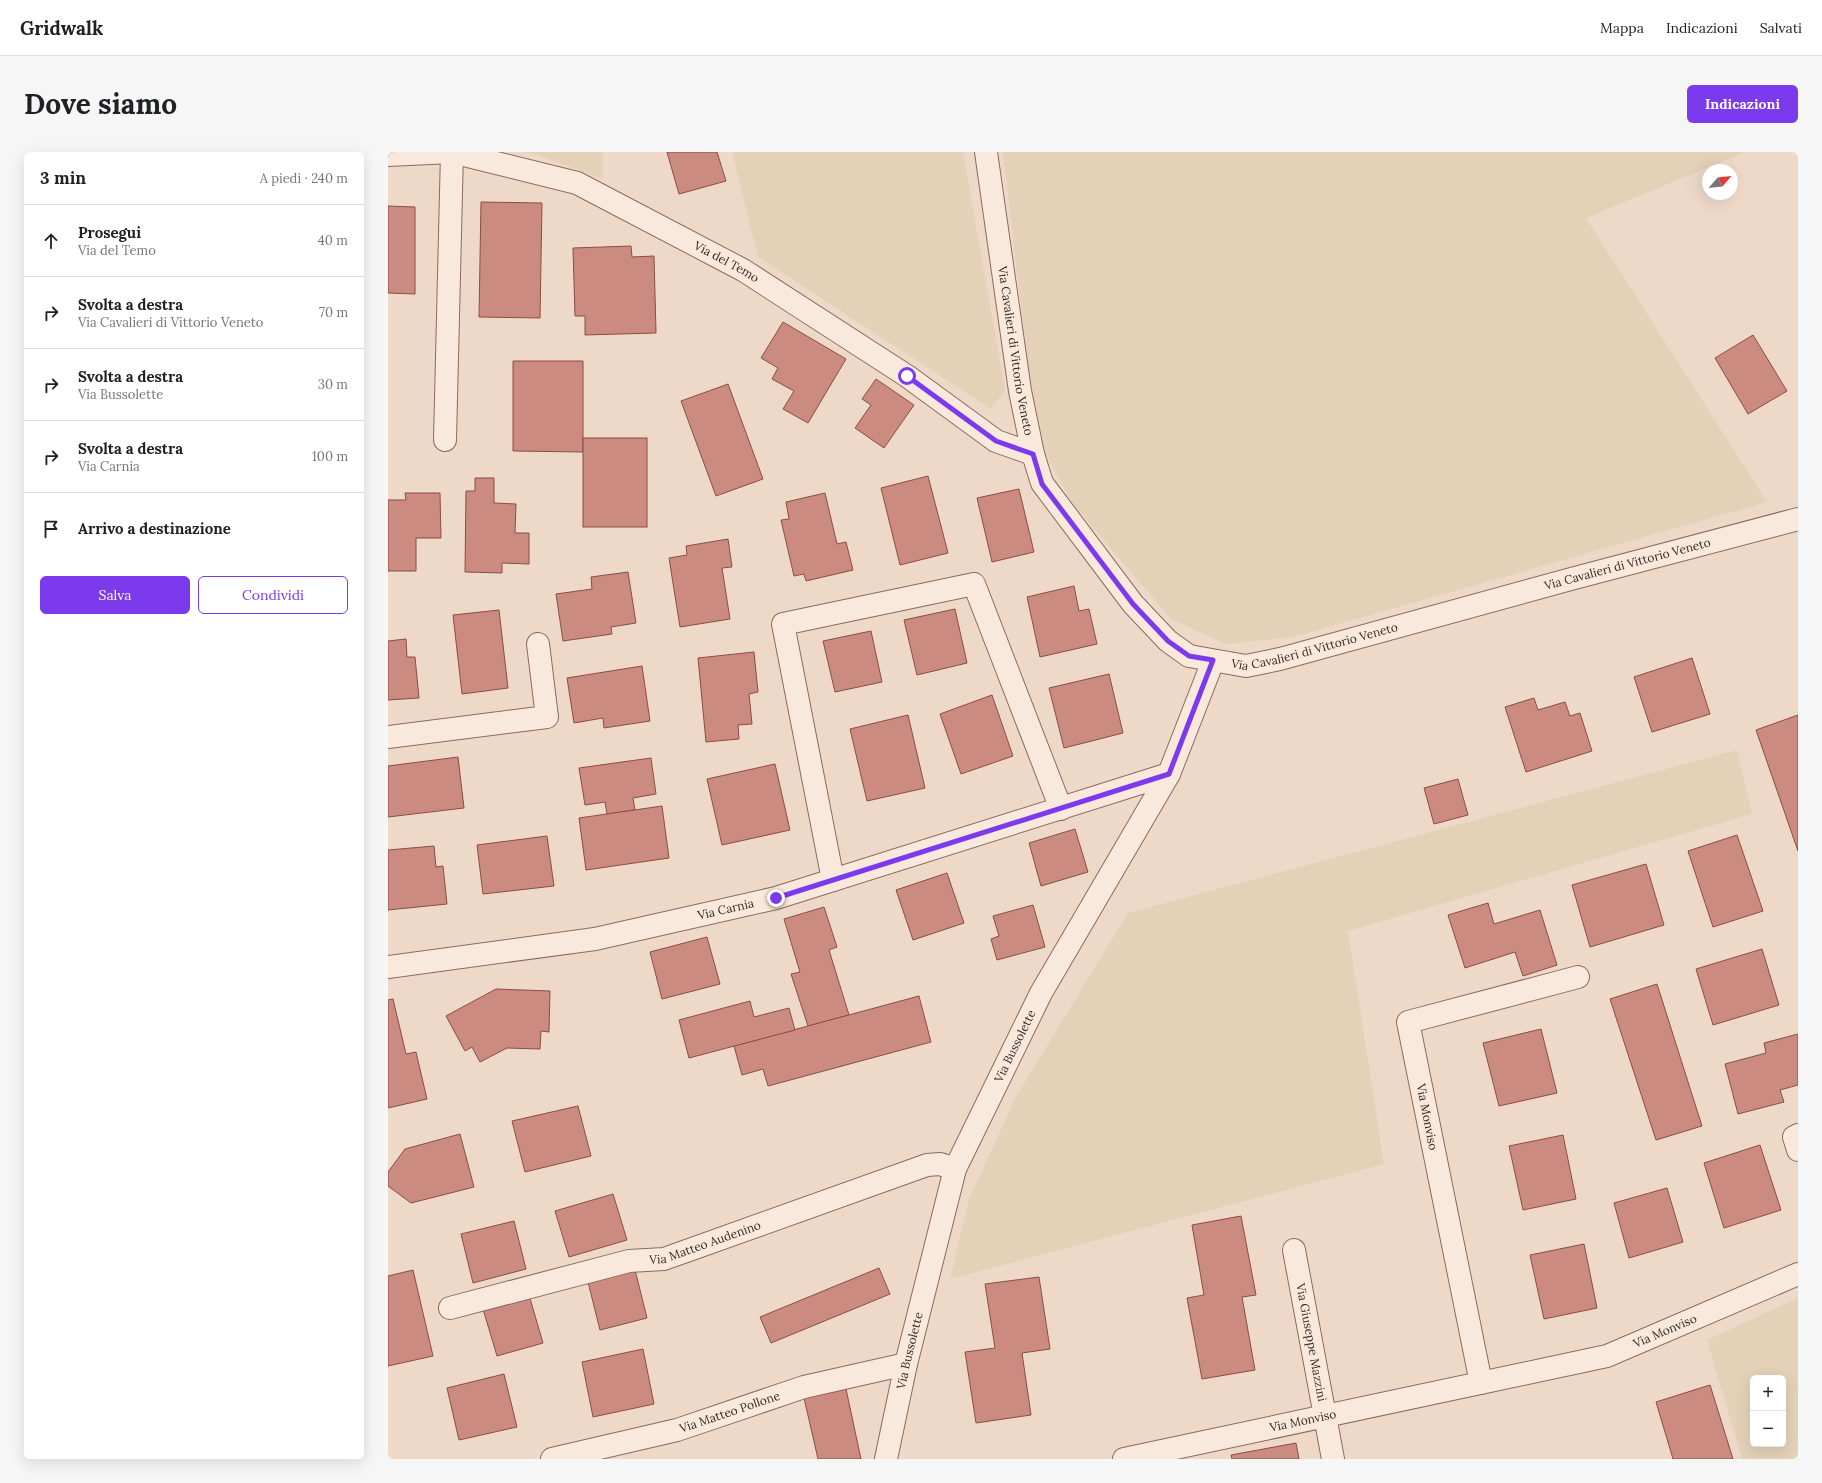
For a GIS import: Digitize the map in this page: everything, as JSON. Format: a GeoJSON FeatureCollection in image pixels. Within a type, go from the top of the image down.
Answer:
{"type":"FeatureCollection","features":[{"type":"Feature","properties":{"kind":"street","name":"Via del Temo"},"geometry":{"type":"LineString","coordinates":[[388,155],[452,152],[577,183],[743,270],[907,376],[996,441],[1033,454]]}},
{"type":"Feature","properties":{"kind":"street"},"geometry":{"type":"LineString","coordinates":[[445,440],[452,152]]}},
{"type":"Feature","properties":{"kind":"street","name":"Via Cavalieri di Vittorio Veneto"},"geometry":{"type":"LineString","coordinates":[[986,152],[1020,391],[1033,454],[1042,484],[1133,604],[1168,641],[1189,656],[1246,666],[1280,659],[1571,579],[1798,519]]}},
{"type":"Feature","properties":{"kind":"street"},"geometry":{"type":"LineString","coordinates":[[833,880],[783,624],[974,584],[1061,809]]}},
{"type":"Feature","properties":{"kind":"street"},"geometry":{"type":"LineString","coordinates":[[388,737],[547,717],[538,644]]}},
{"type":"Feature","properties":{"kind":"street","name":"Via Bussolette"},"geometry":{"type":"LineString","coordinates":[[886,1459],[906,1364],[955,1169],[1041,993],[1169,774],[1213,660]]}},
{"type":"Feature","properties":{"kind":"street","name":"Via Carnia"},"geometry":{"type":"LineString","coordinates":[[388,967],[595,939],[776,898],[1169,774]]}},
{"type":"Feature","properties":{"kind":"street","name":"Via Monviso"},"geometry":{"type":"LineString","coordinates":[[1481,1383],[1408,1022],[1578,977]]}},
{"type":"Feature","properties":{"kind":"street"},"geometry":{"type":"LineString","coordinates":[[1798,1135],[1794,1137],[1798,1150]]}},
{"type":"Feature","properties":{"kind":"street","name":"Via Matteo Audenino"},"geometry":{"type":"LineString","coordinates":[[450,1308],[629,1261],[664,1259],[927,1165],[940,1164],[955,1169]]}},
{"type":"Feature","properties":{"kind":"street","name":"Via Giuseppe Mazzini"},"geometry":{"type":"LineString","coordinates":[[1294,1250],[1333,1459]]}},
{"type":"Feature","properties":{"kind":"street","name":"Via Monviso"},"geometry":{"type":"LineString","coordinates":[[1124,1459],[1607,1356],[1798,1274]]}},
{"type":"Feature","properties":{"kind":"street","name":"Via Matteo Pollone"},"geometry":{"type":"LineString","coordinates":[[552,1459],[677,1430],[804,1387],[906,1364]]}},
{"type":"Feature","properties":{"kind":"shaded area"},"geometry":{"type":"Polygon","coordinates":[[[524,152],[603,152],[603,179],[537,155],[524,152]]]}},
{"type":"Feature","properties":{"kind":"shaded area"},"geometry":{"type":"Polygon","coordinates":[[[732,152],[963,152],[1005,390],[991,409],[758,257],[732,152]]]}},
{"type":"Feature","properties":{"kind":"shaded area"},"geometry":{"type":"Polygon","coordinates":[[[1003,152],[1745,152],[1716,164],[1702,164],[1702,170],[1586,218],[1767,502],[1293,637],[1226,644],[1171,619],[1072,503],[1036,437],[1003,152]]]}},
{"type":"Feature","properties":{"kind":"shaded area"},"geometry":{"type":"Polygon","coordinates":[[[1737,750],[1752,814],[1348,931],[1384,1164],[950,1279],[969,1199],[1016,1097],[1128,913],[1737,750]]]}},
{"type":"Feature","properties":{"kind":"shaded area"},"geometry":{"type":"Polygon","coordinates":[[[1798,1298],[1798,1459],[1742,1459],[1707,1340],[1798,1298]]]}},
{"type":"Feature","properties":{"kind":"building"},"geometry":{"type":"Polygon","coordinates":[[[667,152],[717,152],[726,181],[679,194],[667,152]]]}},
{"type":"Feature","properties":{"kind":"building"},"geometry":{"type":"Polygon","coordinates":[[[481,202],[542,203],[540,318],[479,317],[481,202]]]}},
{"type":"Feature","properties":{"kind":"building"},"geometry":{"type":"Polygon","coordinates":[[[388,206],[415,207],[415,294],[388,293],[388,206]]]}},
{"type":"Feature","properties":{"kind":"building"},"geometry":{"type":"Polygon","coordinates":[[[631,246],[632,257],[654,256],[656,333],[585,335],[585,316],[575,316],[573,248],[631,246]]]}},
{"type":"Feature","properties":{"kind":"building"},"geometry":{"type":"Polygon","coordinates":[[[783,322],[846,359],[808,423],[783,409],[794,391],[772,379],[778,368],[761,358],[783,322]]]}},
{"type":"Feature","properties":{"kind":"building"},"geometry":{"type":"Polygon","coordinates":[[[1753,335],[1787,391],[1748,414],[1715,358],[1753,335]]]}},
{"type":"Feature","properties":{"kind":"building"},"geometry":{"type":"Polygon","coordinates":[[[513,361],[583,361],[583,452],[513,451],[513,361]]]}},
{"type":"Feature","properties":{"kind":"building"},"geometry":{"type":"Polygon","coordinates":[[[876,379],[914,405],[884,448],[855,428],[871,405],[862,399],[876,379]]]}},
{"type":"Feature","properties":{"kind":"building"},"geometry":{"type":"Polygon","coordinates":[[[728,384],[763,479],[716,496],[681,401],[728,384]]]}},
{"type":"Feature","properties":{"kind":"building"},"geometry":{"type":"Polygon","coordinates":[[[583,438],[647,438],[647,527],[583,527],[583,438]]]}},
{"type":"Feature","properties":{"kind":"building"},"geometry":{"type":"Polygon","coordinates":[[[928,476],[948,553],[900,565],[881,488],[928,476]]]}},
{"type":"Feature","properties":{"kind":"building"},"geometry":{"type":"Polygon","coordinates":[[[475,478],[494,478],[494,503],[516,504],[515,533],[529,533],[529,564],[502,563],[502,573],[465,572],[466,491],[475,491],[475,478]]]}},
{"type":"Feature","properties":{"kind":"building"},"geometry":{"type":"Polygon","coordinates":[[[1019,489],[1034,552],[992,562],[977,498],[1019,489]]]}},
{"type":"Feature","properties":{"kind":"building"},"geometry":{"type":"Polygon","coordinates":[[[405,493],[440,493],[441,538],[416,538],[416,571],[388,571],[388,500],[406,500],[405,493]]]}},
{"type":"Feature","properties":{"kind":"building"},"geometry":{"type":"Polygon","coordinates":[[[825,493],[837,544],[846,542],[853,570],[806,581],[804,574],[794,576],[781,520],[789,519],[786,502],[825,493]]]}},
{"type":"Feature","properties":{"kind":"building"},"geometry":{"type":"Polygon","coordinates":[[[728,539],[732,567],[722,568],[730,619],[680,627],[669,558],[687,555],[686,546],[728,539]]]}},
{"type":"Feature","properties":{"kind":"building"},"geometry":{"type":"Polygon","coordinates":[[[628,572],[636,623],[611,627],[612,634],[563,641],[556,594],[592,589],[591,577],[628,572]]]}},
{"type":"Feature","properties":{"kind":"building"},"geometry":{"type":"Polygon","coordinates":[[[1074,586],[1079,611],[1089,609],[1097,644],[1040,657],[1027,597],[1074,586]]]}},
{"type":"Feature","properties":{"kind":"building"},"geometry":{"type":"Polygon","coordinates":[[[955,609],[967,663],[917,675],[904,620],[955,609]]]}},
{"type":"Feature","properties":{"kind":"building"},"geometry":{"type":"Polygon","coordinates":[[[499,610],[508,688],[462,694],[453,615],[499,610]]]}},
{"type":"Feature","properties":{"kind":"building"},"geometry":{"type":"Polygon","coordinates":[[[871,631],[882,682],[835,692],[823,641],[871,631]]]}},
{"type":"Feature","properties":{"kind":"building"},"geometry":{"type":"Polygon","coordinates":[[[406,639],[407,657],[415,657],[419,698],[388,700],[388,641],[406,639]]]}},
{"type":"Feature","properties":{"kind":"building"},"geometry":{"type":"Polygon","coordinates":[[[754,652],[758,692],[749,694],[752,724],[738,725],[739,739],[706,742],[698,658],[754,652]]]}},
{"type":"Feature","properties":{"kind":"building"},"geometry":{"type":"Polygon","coordinates":[[[1692,658],[1710,714],[1652,732],[1634,677],[1692,658]]]}},
{"type":"Feature","properties":{"kind":"building"},"geometry":{"type":"Polygon","coordinates":[[[642,666],[650,721],[604,728],[603,718],[574,723],[567,678],[642,666]]]}},
{"type":"Feature","properties":{"kind":"building"},"geometry":{"type":"Polygon","coordinates":[[[1109,674],[1123,733],[1064,748],[1049,688],[1109,674]]]}},
{"type":"Feature","properties":{"kind":"building"},"geometry":{"type":"Polygon","coordinates":[[[992,695],[1013,756],[961,774],[940,714],[992,695]]]}},
{"type":"Feature","properties":{"kind":"building"},"geometry":{"type":"Polygon","coordinates":[[[1534,698],[1538,710],[1565,702],[1570,716],[1580,713],[1592,751],[1526,772],[1505,707],[1534,698]]]}},
{"type":"Feature","properties":{"kind":"building"},"geometry":{"type":"Polygon","coordinates":[[[908,715],[925,788],[867,801],[850,729],[908,715]]]}},
{"type":"Feature","properties":{"kind":"building"},"geometry":{"type":"Polygon","coordinates":[[[1798,715],[1798,851],[1756,730],[1798,715]]]}},
{"type":"Feature","properties":{"kind":"building"},"geometry":{"type":"Polygon","coordinates":[[[458,757],[464,808],[388,817],[388,766],[458,757]]]}},
{"type":"Feature","properties":{"kind":"building"},"geometry":{"type":"Polygon","coordinates":[[[651,758],[656,794],[633,798],[635,810],[607,814],[605,802],[585,805],[579,768],[651,758]]]}},
{"type":"Feature","properties":{"kind":"building"},"geometry":{"type":"Polygon","coordinates":[[[775,764],[790,830],[722,845],[707,779],[775,764]]]}},
{"type":"Feature","properties":{"kind":"building"},"geometry":{"type":"Polygon","coordinates":[[[1458,779],[1468,815],[1434,824],[1424,788],[1458,779]]]}},
{"type":"Feature","properties":{"kind":"building"},"geometry":{"type":"Polygon","coordinates":[[[662,806],[669,858],[586,870],[579,818],[662,806]]]}},
{"type":"Feature","properties":{"kind":"building"},"geometry":{"type":"Polygon","coordinates":[[[1075,829],[1088,872],[1041,886],[1029,843],[1075,829]]]}},
{"type":"Feature","properties":{"kind":"building"},"geometry":{"type":"Polygon","coordinates":[[[1737,835],[1763,911],[1713,927],[1688,851],[1737,835]]]}},
{"type":"Feature","properties":{"kind":"building"},"geometry":{"type":"Polygon","coordinates":[[[547,836],[554,886],[483,894],[477,845],[547,836]]]}},
{"type":"Feature","properties":{"kind":"building"},"geometry":{"type":"Polygon","coordinates":[[[434,846],[436,867],[443,866],[447,904],[388,910],[388,850],[434,846]]]}},
{"type":"Feature","properties":{"kind":"building"},"geometry":{"type":"Polygon","coordinates":[[[1646,864],[1664,925],[1590,947],[1572,885],[1646,864]]]}},
{"type":"Feature","properties":{"kind":"building"},"geometry":{"type":"Polygon","coordinates":[[[947,873],[964,923],[913,940],[896,890],[947,873]]]}},
{"type":"Feature","properties":{"kind":"building"},"geometry":{"type":"Polygon","coordinates":[[[1488,903],[1494,924],[1540,910],[1557,965],[1523,976],[1515,952],[1465,968],[1448,915],[1488,903]]]}},
{"type":"Feature","properties":{"kind":"building"},"geometry":{"type":"Polygon","coordinates":[[[1033,905],[1045,947],[997,960],[991,939],[999,936],[993,916],[1033,905]]]}},
{"type":"Feature","properties":{"kind":"building"},"geometry":{"type":"Polygon","coordinates":[[[824,907],[837,947],[829,950],[849,1015],[808,1026],[791,974],[800,972],[784,919],[824,907]]]}},
{"type":"Feature","properties":{"kind":"building"},"geometry":{"type":"Polygon","coordinates":[[[707,937],[720,984],[662,999],[650,952],[707,937]]]}},
{"type":"Feature","properties":{"kind":"building"},"geometry":{"type":"Polygon","coordinates":[[[1762,949],[1779,1005],[1713,1025],[1696,969],[1762,949]]]}},
{"type":"Feature","properties":{"kind":"building"},"geometry":{"type":"Polygon","coordinates":[[[1657,984],[1702,1126],[1656,1140],[1610,999],[1657,984]]]}},
{"type":"Feature","properties":{"kind":"building"},"geometry":{"type":"Polygon","coordinates":[[[496,989],[550,991],[549,1032],[541,1031],[540,1049],[507,1048],[480,1062],[472,1047],[465,1051],[446,1016],[496,989]]]}},
{"type":"Feature","properties":{"kind":"building"},"geometry":{"type":"Polygon","coordinates":[[[919,996],[931,1042],[768,1086],[763,1069],[742,1075],[734,1046],[919,996]]]}},
{"type":"Feature","properties":{"kind":"building"},"geometry":{"type":"Polygon","coordinates":[[[393,999],[406,1054],[416,1052],[427,1099],[388,1108],[388,1000],[393,999]]]}},
{"type":"Feature","properties":{"kind":"building"},"geometry":{"type":"Polygon","coordinates":[[[750,1001],[754,1017],[789,1008],[795,1030],[689,1058],[679,1020],[750,1001]]]}},
{"type":"Feature","properties":{"kind":"building"},"geometry":{"type":"Polygon","coordinates":[[[1541,1029],[1557,1093],[1499,1106],[1483,1043],[1541,1029]]]}},
{"type":"Feature","properties":{"kind":"building"},"geometry":{"type":"Polygon","coordinates":[[[1798,1034],[1798,1085],[1780,1090],[1784,1102],[1738,1114],[1725,1064],[1766,1053],[1764,1043],[1798,1034]]]}},
{"type":"Feature","properties":{"kind":"building"},"geometry":{"type":"Polygon","coordinates":[[[578,1106],[591,1156],[525,1172],[512,1121],[578,1106]]]}},
{"type":"Feature","properties":{"kind":"building"},"geometry":{"type":"Polygon","coordinates":[[[460,1134],[474,1187],[411,1203],[388,1186],[388,1172],[405,1149],[460,1134]]]}},
{"type":"Feature","properties":{"kind":"building"},"geometry":{"type":"Polygon","coordinates":[[[1563,1135],[1576,1199],[1523,1210],[1509,1146],[1563,1135]]]}},
{"type":"Feature","properties":{"kind":"building"},"geometry":{"type":"Polygon","coordinates":[[[1760,1145],[1781,1210],[1724,1228],[1704,1163],[1760,1145]]]}},
{"type":"Feature","properties":{"kind":"building"},"geometry":{"type":"Polygon","coordinates":[[[1667,1188],[1683,1242],[1629,1258],[1614,1203],[1667,1188]]]}},
{"type":"Feature","properties":{"kind":"building"},"geometry":{"type":"Polygon","coordinates":[[[613,1194],[627,1240],[569,1257],[555,1211],[613,1194]]]}},
{"type":"Feature","properties":{"kind":"building"},"geometry":{"type":"Polygon","coordinates":[[[1241,1216],[1256,1295],[1242,1297],[1255,1370],[1202,1379],[1187,1298],[1204,1295],[1192,1225],[1241,1216]]]}},
{"type":"Feature","properties":{"kind":"building"},"geometry":{"type":"Polygon","coordinates":[[[514,1221],[526,1269],[473,1283],[461,1234],[514,1221]]]}},
{"type":"Feature","properties":{"kind":"building"},"geometry":{"type":"Polygon","coordinates":[[[1584,1244],[1597,1308],[1544,1319],[1530,1255],[1584,1244]]]}},
{"type":"Feature","properties":{"kind":"building"},"geometry":{"type":"Polygon","coordinates":[[[879,1268],[890,1294],[771,1343],[760,1317],[879,1268]]]}},
{"type":"Feature","properties":{"kind":"building"},"geometry":{"type":"Polygon","coordinates":[[[413,1270],[433,1356],[388,1366],[388,1276],[413,1270]]]}},
{"type":"Feature","properties":{"kind":"building"},"geometry":{"type":"Polygon","coordinates":[[[635,1270],[647,1318],[600,1330],[588,1282],[635,1270]]]}},
{"type":"Feature","properties":{"kind":"building"},"geometry":{"type":"Polygon","coordinates":[[[1039,1277],[1050,1349],[1022,1353],[1031,1415],[976,1423],[965,1352],[995,1348],[985,1284],[1039,1277]]]}},
{"type":"Feature","properties":{"kind":"building"},"geometry":{"type":"Polygon","coordinates":[[[529,1295],[543,1343],[497,1356],[483,1309],[529,1295]]]}},
{"type":"Feature","properties":{"kind":"building"},"geometry":{"type":"Polygon","coordinates":[[[643,1349],[654,1404],[593,1417],[582,1362],[643,1349]]]}},
{"type":"Feature","properties":{"kind":"building"},"geometry":{"type":"Polygon","coordinates":[[[504,1374],[517,1427],[459,1440],[447,1388],[504,1374]]]}},
{"type":"Feature","properties":{"kind":"building"},"geometry":{"type":"Polygon","coordinates":[[[1710,1385],[1733,1459],[1673,1459],[1656,1402],[1710,1385]]]}},
{"type":"Feature","properties":{"kind":"building"},"geometry":{"type":"Polygon","coordinates":[[[846,1389],[861,1459],[818,1459],[804,1398],[846,1389]]]}},
{"type":"Feature","properties":{"kind":"building"},"geometry":{"type":"Polygon","coordinates":[[[1296,1443],[1299,1459],[1232,1459],[1231,1455],[1296,1443]]]}},
{"type":"Feature","properties":{"kind":"route"},"geometry":{"type":"LineString","coordinates":[[776,898],[1169,774],[1213,660],[1189,656],[1168,641],[1133,604],[1042,484],[1033,454],[996,441],[907,376]]}}]}
